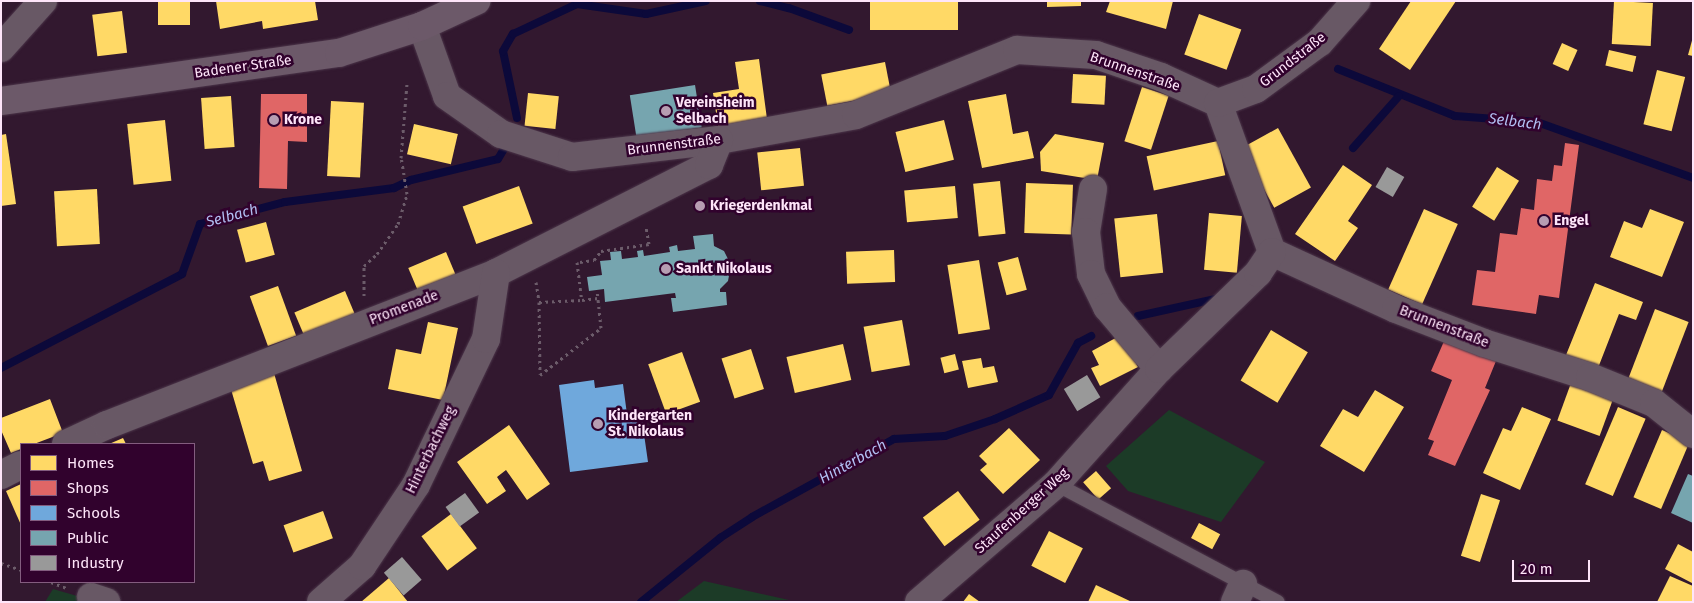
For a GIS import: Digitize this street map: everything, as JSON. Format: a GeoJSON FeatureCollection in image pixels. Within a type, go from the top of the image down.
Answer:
{"type":"FeatureCollection","features":[{"type":"Feature","properties":{"kind":"main road","name":"Badener Straße"},"geometry":{"type":"LineString","coordinates":[[1,101],[339,53],[422,26],[476,1]]}},
{"type":"Feature","properties":{"kind":"street"},"geometry":{"type":"LineString","coordinates":[[1,48],[44,1]]}},
{"type":"Feature","properties":{"kind":"street","name":"Grundstraße"},"geometry":{"type":"LineString","coordinates":[[1218,103],[1256,89],[1320,42],[1356,1]]}},
{"type":"Feature","properties":{"kind":"street","name":"Brunnenstraße"},"geometry":{"type":"LineString","coordinates":[[422,26],[447,96],[502,134],[572,157],[719,140],[856,116],[1017,50],[1096,56],[1161,78],[1218,103]]}},
{"type":"Feature","properties":{"kind":"street"},"geometry":{"type":"LineString","coordinates":[[1218,103],[1272,252]]}},
{"type":"Feature","properties":{"kind":"street","name":"Promenade"},"geometry":{"type":"LineString","coordinates":[[68,443],[107,425],[550,252],[709,165],[719,140]]}},
{"type":"Feature","properties":{"kind":"street"},"geometry":{"type":"LineString","coordinates":[[1092,189],[1086,232],[1091,274],[1107,307],[1159,369]]}},
{"type":"Feature","properties":{"kind":"street","name":"Brunnenstraße"},"geometry":{"type":"LineString","coordinates":[[1272,252],[1396,309],[1484,343],[1590,377],[1654,403],[1693,434]]}},
{"type":"Feature","properties":{"kind":"street","name":"Staufenberger Weg"},"geometry":{"type":"LineString","coordinates":[[919,602],[1056,484],[1159,369],[1258,273],[1272,252]]}},
{"type":"Feature","properties":{"kind":"street","name":"Hinterbachweg"},"geometry":{"type":"LineString","coordinates":[[321,602],[362,566],[416,485],[486,340],[496,273]]}},
{"type":"Feature","properties":{"kind":"street"},"geometry":{"type":"LineString","coordinates":[[1,475],[20,466]]}},
{"type":"Feature","properties":{"kind":"lane"},"geometry":{"type":"LineString","coordinates":[[1056,484],[1239,593],[1278,602]]}},
{"type":"Feature","properties":{"kind":"path"},"geometry":{"type":"LineString","coordinates":[[364,266],[377,254],[398,224],[407,194],[401,158],[407,84]]}},
{"type":"Feature","properties":{"kind":"path"},"geometry":{"type":"LineString","coordinates":[[582,300],[577,262],[557,263],[550,252],[534,272],[538,302],[540,375],[601,328],[597,290]]}},
{"type":"Feature","properties":{"kind":"path"},"geometry":{"type":"LineString","coordinates":[[538,302],[598,298]]}},
{"type":"Feature","properties":{"kind":"path"},"geometry":{"type":"LineString","coordinates":[[1,563],[20,570]]}},
{"type":"Feature","properties":{"kind":"green space"},"geometry":{"type":"Polygon","coordinates":[[[1169,410],[1265,462],[1221,522],[1128,491],[1106,466],[1169,410]]]}},
{"type":"Feature","properties":{"kind":"green space"},"geometry":{"type":"Polygon","coordinates":[[[704,581],[789,600],[676,602],[704,581]]]}},
{"type":"Feature","properties":{"kind":"green space"},"geometry":{"type":"Polygon","coordinates":[[[53,589],[98,602],[45,602],[53,589]]]}},
{"type":"Feature","properties":{"kind":"building: Homes"},"geometry":{"type":"Polygon","coordinates":[[[158,1],[190,1],[190,25],[158,25],[158,1]]]}},
{"type":"Feature","properties":{"kind":"building: Homes"},"geometry":{"type":"Polygon","coordinates":[[[216,1],[315,1],[318,20],[263,29],[262,21],[220,29],[216,1]]]}},
{"type":"Feature","properties":{"kind":"building: Homes"},"geometry":{"type":"Polygon","coordinates":[[[870,1],[958,1],[958,30],[870,30],[870,1]]]}},
{"type":"Feature","properties":{"kind":"building: Homes"},"geometry":{"type":"Polygon","coordinates":[[[1047,1],[1081,1],[1081,6],[1047,7],[1047,1]]]}},
{"type":"Feature","properties":{"kind":"building: Homes"},"geometry":{"type":"Polygon","coordinates":[[[1110,1],[1173,1],[1166,29],[1106,12],[1110,1]]]}},
{"type":"Feature","properties":{"kind":"building: Homes"},"geometry":{"type":"Polygon","coordinates":[[[1411,1],[1456,1],[1410,70],[1379,49],[1411,1]]]}},
{"type":"Feature","properties":{"kind":"building: Homes"},"geometry":{"type":"Polygon","coordinates":[[[1614,1],[1653,3],[1651,46],[1612,44],[1614,1]]]}},
{"type":"Feature","properties":{"kind":"building: Homes"},"geometry":{"type":"Polygon","coordinates":[[[122,11],[127,53],[97,56],[92,15],[122,11]]]}},
{"type":"Feature","properties":{"kind":"building: Homes"},"geometry":{"type":"Polygon","coordinates":[[[1199,14],[1241,29],[1227,70],[1184,54],[1199,14]]]}},
{"type":"Feature","properties":{"kind":"building: Homes"},"geometry":{"type":"Polygon","coordinates":[[[1693,37],[1693,56],[1688,55],[1693,37]]]}},
{"type":"Feature","properties":{"kind":"building: Homes"},"geometry":{"type":"Polygon","coordinates":[[[1562,43],[1578,50],[1568,71],[1553,64],[1562,43]]]}},
{"type":"Feature","properties":{"kind":"building: Homes"},"geometry":{"type":"Polygon","coordinates":[[[1609,50],[1636,56],[1633,72],[1605,66],[1609,50]]]}},
{"type":"Feature","properties":{"kind":"building: Homes"},"geometry":{"type":"Polygon","coordinates":[[[759,59],[767,119],[718,126],[713,93],[739,89],[735,62],[759,59]]]}},
{"type":"Feature","properties":{"kind":"building: Homes"},"geometry":{"type":"Polygon","coordinates":[[[885,62],[891,93],[827,106],[821,74],[885,62]]]}},
{"type":"Feature","properties":{"kind":"building: Homes"},"geometry":{"type":"Polygon","coordinates":[[[1657,70],[1685,77],[1672,131],[1643,124],[1657,70]]]}},
{"type":"Feature","properties":{"kind":"building: Homes"},"geometry":{"type":"Polygon","coordinates":[[[1073,74],[1106,76],[1104,105],[1071,103],[1073,74]]]}},
{"type":"Feature","properties":{"kind":"building: Homes"},"geometry":{"type":"Polygon","coordinates":[[[1142,87],[1169,96],[1151,150],[1124,141],[1142,87]]]}},
{"type":"Feature","properties":{"kind":"building: Homes"},"geometry":{"type":"Polygon","coordinates":[[[528,93],[559,96],[555,129],[525,126],[528,93]]]}},
{"type":"Feature","properties":{"kind":"building: Homes"},"geometry":{"type":"Polygon","coordinates":[[[1006,94],[1013,134],[1028,131],[1034,158],[982,168],[968,101],[1006,94]]]}},
{"type":"Feature","properties":{"kind":"building: Homes"},"geometry":{"type":"Polygon","coordinates":[[[231,96],[235,147],[205,149],[201,98],[231,96]]]}},
{"type":"Feature","properties":{"kind":"building: Homes"},"geometry":{"type":"Polygon","coordinates":[[[331,101],[364,103],[360,178],[327,176],[331,101]]]}},
{"type":"Feature","properties":{"kind":"building: Homes"},"geometry":{"type":"Polygon","coordinates":[[[165,120],[171,181],[134,185],[127,124],[165,120]]]}},
{"type":"Feature","properties":{"kind":"building: Homes"},"geometry":{"type":"Polygon","coordinates":[[[944,120],[954,160],[905,172],[895,132],[944,120]]]}},
{"type":"Feature","properties":{"kind":"building: Homes"},"geometry":{"type":"Polygon","coordinates":[[[414,124],[458,134],[451,164],[407,154],[414,124]]]}},
{"type":"Feature","properties":{"kind":"building: Homes"},"geometry":{"type":"Polygon","coordinates":[[[1278,128],[1311,187],[1274,208],[1241,148],[1278,128]]]}},
{"type":"Feature","properties":{"kind":"building: Homes"},"geometry":{"type":"Polygon","coordinates":[[[6,134],[16,204],[1,206],[1,135],[6,134]]]}},
{"type":"Feature","properties":{"kind":"building: Homes"},"geometry":{"type":"Polygon","coordinates":[[[1055,134],[1104,143],[1097,180],[1041,171],[1040,152],[1055,134]]]}},
{"type":"Feature","properties":{"kind":"building: Homes"},"geometry":{"type":"Polygon","coordinates":[[[1218,141],[1225,175],[1154,190],[1147,156],[1218,141]]]}},
{"type":"Feature","properties":{"kind":"building: Homes"},"geometry":{"type":"Polygon","coordinates":[[[800,148],[804,186],[761,190],[757,152],[800,148]]]}},
{"type":"Feature","properties":{"kind":"building: Homes"},"geometry":{"type":"Polygon","coordinates":[[[1343,165],[1372,185],[1348,221],[1358,228],[1335,261],[1295,234],[1343,165]]]}},
{"type":"Feature","properties":{"kind":"building: Homes"},"geometry":{"type":"Polygon","coordinates":[[[1497,167],[1519,181],[1494,221],[1472,207],[1497,167]]]}},
{"type":"Feature","properties":{"kind":"building: Homes"},"geometry":{"type":"Polygon","coordinates":[[[1000,181],[1006,234],[979,237],[973,184],[1000,181]]]}},
{"type":"Feature","properties":{"kind":"building: Homes"},"geometry":{"type":"Polygon","coordinates":[[[1026,183],[1073,185],[1071,235],[1024,233],[1026,183]]]}},
{"type":"Feature","properties":{"kind":"building: Homes"},"geometry":{"type":"Polygon","coordinates":[[[519,186],[533,224],[476,244],[463,207],[519,186]]]}},
{"type":"Feature","properties":{"kind":"building: Homes"},"geometry":{"type":"Polygon","coordinates":[[[955,186],[958,218],[907,222],[904,190],[955,186]]]}},
{"type":"Feature","properties":{"kind":"building: Homes"},"geometry":{"type":"Polygon","coordinates":[[[97,189],[100,244],[57,246],[54,191],[97,189]]]}},
{"type":"Feature","properties":{"kind":"building: Homes"},"geometry":{"type":"Polygon","coordinates":[[[1424,209],[1458,224],[1422,304],[1388,289],[1424,209]]]}},
{"type":"Feature","properties":{"kind":"building: Homes"},"geometry":{"type":"Polygon","coordinates":[[[1650,209],[1684,222],[1662,277],[1610,257],[1624,221],[1642,228],[1650,209]]]}},
{"type":"Feature","properties":{"kind":"building: Homes"},"geometry":{"type":"Polygon","coordinates":[[[1209,213],[1242,216],[1237,273],[1204,270],[1209,213]]]}},
{"type":"Feature","properties":{"kind":"building: Homes"},"geometry":{"type":"Polygon","coordinates":[[[1157,214],[1163,273],[1120,277],[1114,218],[1157,214]]]}},
{"type":"Feature","properties":{"kind":"building: Homes"},"geometry":{"type":"Polygon","coordinates":[[[266,222],[275,255],[246,263],[237,230],[266,222]]]}},
{"type":"Feature","properties":{"kind":"building: Homes"},"geometry":{"type":"Polygon","coordinates":[[[894,250],[895,282],[847,284],[846,252],[894,250]]]}},
{"type":"Feature","properties":{"kind":"building: Homes"},"geometry":{"type":"Polygon","coordinates":[[[446,252],[456,276],[418,292],[408,268],[446,252]]]}},
{"type":"Feature","properties":{"kind":"building: Homes"},"geometry":{"type":"Polygon","coordinates":[[[1018,257],[1027,290],[1007,295],[998,262],[1018,257]]]}},
{"type":"Feature","properties":{"kind":"building: Homes"},"geometry":{"type":"Polygon","coordinates":[[[979,260],[990,329],[958,334],[947,265],[979,260]]]}},
{"type":"Feature","properties":{"kind":"building: Homes"},"geometry":{"type":"Polygon","coordinates":[[[1595,283],[1643,302],[1636,320],[1619,314],[1598,368],[1566,355],[1595,283]]]}},
{"type":"Feature","properties":{"kind":"building: Homes"},"geometry":{"type":"Polygon","coordinates":[[[278,286],[296,336],[268,346],[250,296],[278,286]]]}},
{"type":"Feature","properties":{"kind":"building: Homes"},"geometry":{"type":"Polygon","coordinates":[[[345,291],[355,314],[304,336],[294,312],[345,291]]]}},
{"type":"Feature","properties":{"kind":"building: Homes"},"geometry":{"type":"Polygon","coordinates":[[[1655,309],[1689,322],[1660,396],[1627,383],[1655,309]]]}},
{"type":"Feature","properties":{"kind":"building: Homes"},"geometry":{"type":"Polygon","coordinates":[[[902,320],[910,365],[872,372],[864,327],[902,320]]]}},
{"type":"Feature","properties":{"kind":"building: Homes"},"geometry":{"type":"Polygon","coordinates":[[[428,322],[458,328],[443,400],[388,389],[396,349],[421,354],[428,322]]]}},
{"type":"Feature","properties":{"kind":"building: Homes"},"geometry":{"type":"Polygon","coordinates":[[[1271,330],[1308,352],[1277,403],[1241,381],[1271,330]]]}},
{"type":"Feature","properties":{"kind":"building: Homes"},"geometry":{"type":"Polygon","coordinates":[[[1121,335],[1138,367],[1100,386],[1091,368],[1099,365],[1092,351],[1121,335]]]}},
{"type":"Feature","properties":{"kind":"building: Homes"},"geometry":{"type":"Polygon","coordinates":[[[843,344],[851,380],[795,393],[786,357],[843,344]]]}},
{"type":"Feature","properties":{"kind":"building: Homes"},"geometry":{"type":"Polygon","coordinates":[[[751,349],[764,389],[734,399],[722,359],[751,349]]]}},
{"type":"Feature","properties":{"kind":"building: Homes"},"geometry":{"type":"Polygon","coordinates":[[[682,352],[700,402],[666,414],[648,364],[682,352]]]}},
{"type":"Feature","properties":{"kind":"building: Homes"},"geometry":{"type":"Polygon","coordinates":[[[955,354],[959,370],[944,373],[940,358],[955,354]]]}},
{"type":"Feature","properties":{"kind":"building: Homes"},"geometry":{"type":"Polygon","coordinates":[[[981,358],[983,368],[994,366],[998,382],[968,388],[962,361],[981,358]]]}},
{"type":"Feature","properties":{"kind":"building: Homes"},"geometry":{"type":"Polygon","coordinates":[[[274,373],[302,471],[269,481],[263,461],[253,464],[230,386],[274,373]]]}},
{"type":"Feature","properties":{"kind":"building: Homes"},"geometry":{"type":"Polygon","coordinates":[[[1571,383],[1613,398],[1600,436],[1557,421],[1571,383]]]}},
{"type":"Feature","properties":{"kind":"building: Homes"},"geometry":{"type":"Polygon","coordinates":[[[1375,390],[1404,407],[1364,472],[1320,446],[1343,409],[1358,417],[1375,390]]]}},
{"type":"Feature","properties":{"kind":"building: Homes"},"geometry":{"type":"Polygon","coordinates":[[[50,399],[63,433],[37,443],[20,443],[20,449],[11,453],[1,430],[1,418],[50,399]]]}},
{"type":"Feature","properties":{"kind":"building: Homes"},"geometry":{"type":"Polygon","coordinates":[[[1522,407],[1551,419],[1520,490],[1483,473],[1503,428],[1511,431],[1522,407]]]}},
{"type":"Feature","properties":{"kind":"building: Homes"},"geometry":{"type":"Polygon","coordinates":[[[1618,407],[1646,419],[1613,496],[1585,484],[1618,407]]]}},
{"type":"Feature","properties":{"kind":"building: Homes"},"geometry":{"type":"Polygon","coordinates":[[[509,425],[550,484],[527,500],[506,470],[497,477],[506,491],[487,504],[457,462],[509,425]]]}},
{"type":"Feature","properties":{"kind":"building: Homes"},"geometry":{"type":"Polygon","coordinates":[[[1009,428],[1040,460],[1003,494],[980,470],[987,464],[979,456],[1009,428]]]}},
{"type":"Feature","properties":{"kind":"building: Homes"},"geometry":{"type":"Polygon","coordinates":[[[1662,430],[1690,442],[1661,509],[1633,497],[1662,430]]]}},
{"type":"Feature","properties":{"kind":"building: Homes"},"geometry":{"type":"Polygon","coordinates":[[[123,438],[126,443],[111,443],[123,438]]]}},
{"type":"Feature","properties":{"kind":"building: Homes"},"geometry":{"type":"Polygon","coordinates":[[[1096,471],[1111,488],[1098,500],[1083,482],[1096,471]]]}},
{"type":"Feature","properties":{"kind":"building: Homes"},"geometry":{"type":"Polygon","coordinates":[[[20,484],[20,523],[6,491],[20,484]]]}},
{"type":"Feature","properties":{"kind":"building: Homes"},"geometry":{"type":"Polygon","coordinates":[[[958,491],[980,520],[945,546],[923,517],[958,491]]]}},
{"type":"Feature","properties":{"kind":"building: Homes"},"geometry":{"type":"Polygon","coordinates":[[[1481,494],[1500,500],[1480,562],[1461,556],[1481,494]]]}},
{"type":"Feature","properties":{"kind":"building: Homes"},"geometry":{"type":"Polygon","coordinates":[[[323,511],[333,538],[293,553],[284,525],[323,511]]]}},
{"type":"Feature","properties":{"kind":"building: Homes"},"geometry":{"type":"Polygon","coordinates":[[[451,514],[477,548],[447,571],[421,536],[451,514]]]}},
{"type":"Feature","properties":{"kind":"building: Homes"},"geometry":{"type":"Polygon","coordinates":[[[1199,523],[1220,534],[1212,549],[1191,538],[1199,523]]]}},
{"type":"Feature","properties":{"kind":"building: Homes"},"geometry":{"type":"Polygon","coordinates":[[[1049,531],[1083,548],[1065,583],[1031,566],[1049,531]]]}},
{"type":"Feature","properties":{"kind":"building: Homes"},"geometry":{"type":"Polygon","coordinates":[[[1678,544],[1693,552],[1692,583],[1665,569],[1678,544]]]}},
{"type":"Feature","properties":{"kind":"building: Homes"},"geometry":{"type":"Polygon","coordinates":[[[1670,576],[1693,586],[1693,602],[1657,602],[1670,576]]]}},
{"type":"Feature","properties":{"kind":"building: Homes"},"geometry":{"type":"Polygon","coordinates":[[[389,578],[408,602],[361,602],[389,578]]]}},
{"type":"Feature","properties":{"kind":"building: Homes"},"geometry":{"type":"Polygon","coordinates":[[[1096,585],[1132,602],[1088,602],[1096,585]]]}},
{"type":"Feature","properties":{"kind":"building: Homes"},"geometry":{"type":"Polygon","coordinates":[[[969,594],[980,602],[963,602],[969,594]]]}},
{"type":"Feature","properties":{"kind":"building: Shops"},"geometry":{"type":"Polygon","coordinates":[[[261,94],[307,94],[307,142],[288,141],[287,189],[259,188],[261,94]]]}},
{"type":"Feature","properties":{"kind":"building: Shops","name":"Engel"},"geometry":{"type":"Polygon","coordinates":[[[1565,143],[1579,145],[1559,298],[1539,295],[1536,314],[1472,305],[1477,270],[1495,272],[1500,233],[1517,235],[1521,208],[1534,210],[1537,179],[1552,181],[1554,165],[1562,166],[1565,143]]]}},
{"type":"Feature","properties":{"kind":"building: Shops"},"geometry":{"type":"Polygon","coordinates":[[[1445,339],[1496,361],[1485,388],[1490,390],[1455,466],[1428,455],[1434,441],[1428,439],[1452,380],[1431,371],[1445,339]]]}},
{"type":"Feature","properties":{"kind":"building: Schools"},"geometry":{"type":"Polygon","coordinates":[[[594,380],[595,388],[623,384],[628,422],[642,420],[648,462],[570,472],[559,385],[594,380]]]}},
{"type":"Feature","properties":{"kind":"building: Public","name":"Vereinsheim Selbach"},"geometry":{"type":"Polygon","coordinates":[[[695,85],[702,127],[637,138],[630,95],[695,85]]]}},
{"type":"Feature","properties":{"kind":"building: Public","name":"Sankt Nikolaus"},"geometry":{"type":"Polygon","coordinates":[[[713,234],[714,246],[724,251],[731,265],[728,281],[720,289],[720,292],[726,292],[727,305],[673,312],[671,298],[676,298],[675,293],[605,302],[604,289],[589,291],[587,277],[602,275],[600,261],[611,260],[610,252],[621,251],[622,259],[638,257],[637,251],[643,250],[644,256],[670,252],[669,247],[677,245],[678,251],[695,249],[693,236],[713,234]]]}},
{"type":"Feature","properties":{"kind":"building: Public"},"geometry":{"type":"Polygon","coordinates":[[[1688,474],[1693,476],[1693,523],[1671,513],[1688,474]]]}},
{"type":"Feature","properties":{"kind":"building: Industry"},"geometry":{"type":"Polygon","coordinates":[[[1387,167],[1404,177],[1393,197],[1376,187],[1387,167]]]}},
{"type":"Feature","properties":{"kind":"building: Industry"},"geometry":{"type":"Polygon","coordinates":[[[1087,375],[1100,397],[1077,411],[1064,389],[1087,375]]]}},
{"type":"Feature","properties":{"kind":"building: Industry"},"geometry":{"type":"Polygon","coordinates":[[[465,493],[479,512],[460,527],[446,507],[465,493]]]}},
{"type":"Feature","properties":{"kind":"building: Industry"},"geometry":{"type":"Polygon","coordinates":[[[402,557],[422,580],[404,595],[384,573],[402,557]]]}},
{"type":"Feature","properties":{"kind":"waterway","name":"Selbach"},"geometry":{"type":"LineString","coordinates":[[517,118],[503,51],[513,34],[577,4],[646,14],[706,1]]}},
{"type":"Feature","properties":{"kind":"waterway","name":"Selbach"},"geometry":{"type":"LineString","coordinates":[[760,1],[789,8],[849,30]]}},
{"type":"Feature","properties":{"kind":"waterway","name":"Selbach"},"geometry":{"type":"LineString","coordinates":[[1338,69],[1455,116],[1537,122],[1693,178]]}},
{"type":"Feature","properties":{"kind":"waterway","name":"Hinterbach"},"geometry":{"type":"LineString","coordinates":[[1353,148],[1399,96]]}},
{"type":"Feature","properties":{"kind":"waterway","name":"Selbach"},"geometry":{"type":"LineString","coordinates":[[1,368],[182,274],[200,224],[285,202],[394,188],[411,180],[498,159],[507,144]]}},
{"type":"Feature","properties":{"kind":"waterway","name":"Hinterbach"},"geometry":{"type":"LineString","coordinates":[[1138,316],[1219,298]]}},
{"type":"Feature","properties":{"kind":"waterway","name":"Hinterbach"},"geometry":{"type":"LineString","coordinates":[[641,602],[720,538],[752,517],[894,439],[945,436],[995,419],[1049,395],[1078,343],[1091,336]]}},
{"type":"Feature","properties":{"kind":"place","name":"Vereinsheim Selbach"},"geometry":{"type":"Point","coordinates":[666,111]}},
{"type":"Feature","properties":{"kind":"place","name":"Krone"},"geometry":{"type":"Point","coordinates":[274,120]}},
{"type":"Feature","properties":{"kind":"place","name":"Kriegerdenkmal"},"geometry":{"type":"Point","coordinates":[700,206]}},
{"type":"Feature","properties":{"kind":"place","name":"Engel"},"geometry":{"type":"Point","coordinates":[1544,221]}},
{"type":"Feature","properties":{"kind":"place","name":"Sankt Nikolaus"},"geometry":{"type":"Point","coordinates":[666,269]}},
{"type":"Feature","properties":{"kind":"place","name":"Kindergarten St. Nikolaus"},"geometry":{"type":"Point","coordinates":[598,424]}}]}
